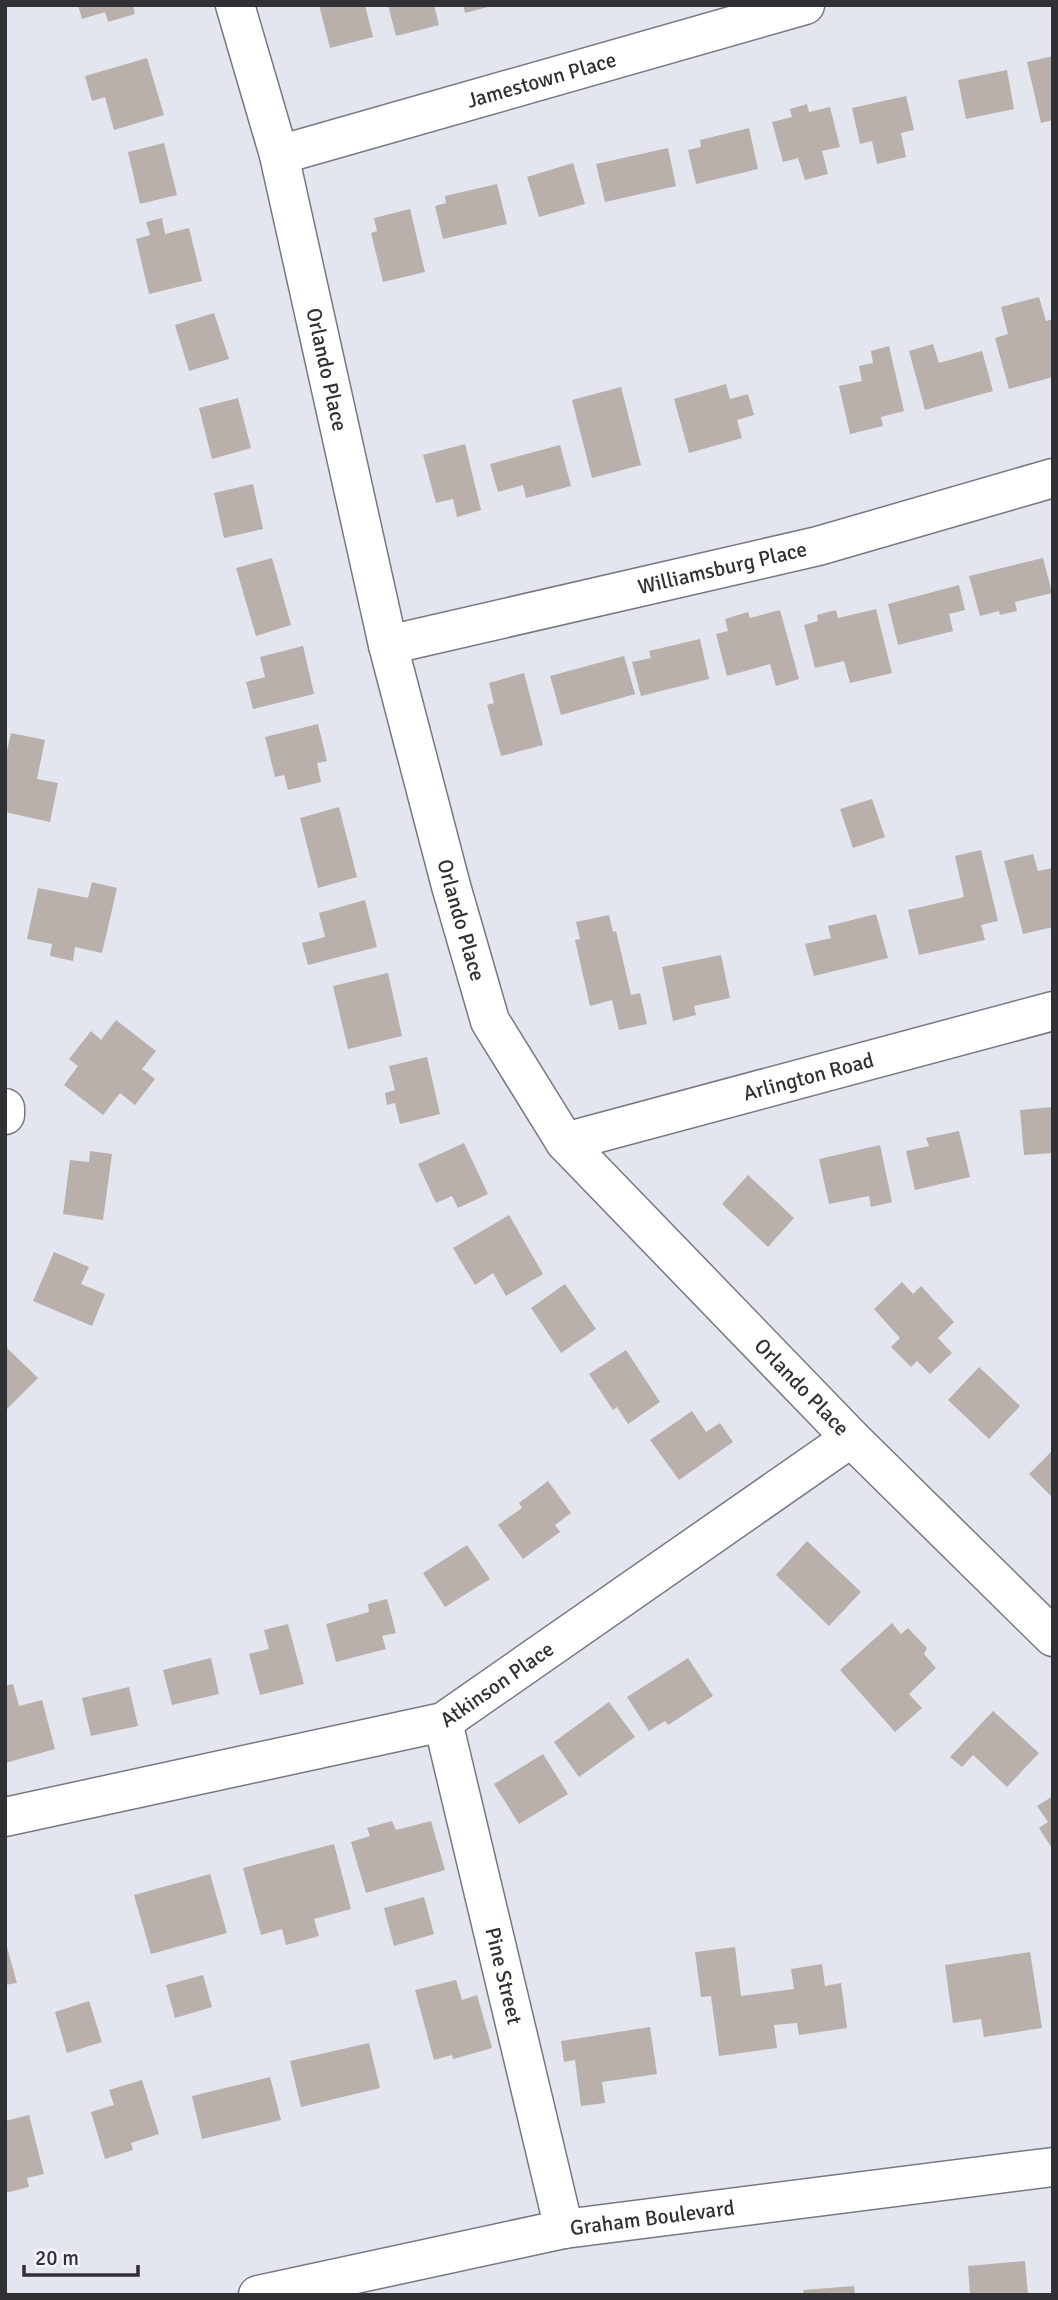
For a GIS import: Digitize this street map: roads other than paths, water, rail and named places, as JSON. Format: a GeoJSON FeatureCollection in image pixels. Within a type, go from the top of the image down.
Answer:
{"type":"FeatureCollection","features":[{"type":"Feature","properties":{"kind":"street","name":"Orlando Place"},"geometry":{"type":"LineString","coordinates":[[235,5],[279,155],[388,645],[451,886],[490,1021],[565,1142],[851,1438],[1053,1637]]}},
{"type":"Feature","properties":{"kind":"street","name":"Jamestown Place"},"geometry":{"type":"LineString","coordinates":[[279,155],[805,5]]}},
{"type":"Feature","properties":{"kind":"street","name":"Williamsburg Place"},"geometry":{"type":"LineString","coordinates":[[388,645],[818,546],[1053,478]]}},
{"type":"Feature","properties":{"kind":"street","name":"Arlington Road"},"geometry":{"type":"LineString","coordinates":[[565,1142],[1053,1011]]}},
{"type":"Feature","properties":{"kind":"street"},"geometry":{"type":"LineString","coordinates":[[5,1108],[5,1115]]}},
{"type":"Feature","properties":{"kind":"street","name":"Atkinson Place"},"geometry":{"type":"LineString","coordinates":[[5,1817],[443,1722],[851,1438]]}},
{"type":"Feature","properties":{"kind":"street","name":"Pine Street"},"geometry":{"type":"LineString","coordinates":[[443,1722],[564,2229]]}},
{"type":"Feature","properties":{"kind":"street","name":"Graham Boulevard"},"geometry":{"type":"LineString","coordinates":[[258,2295],[564,2229],[1053,2167]]}}]}
